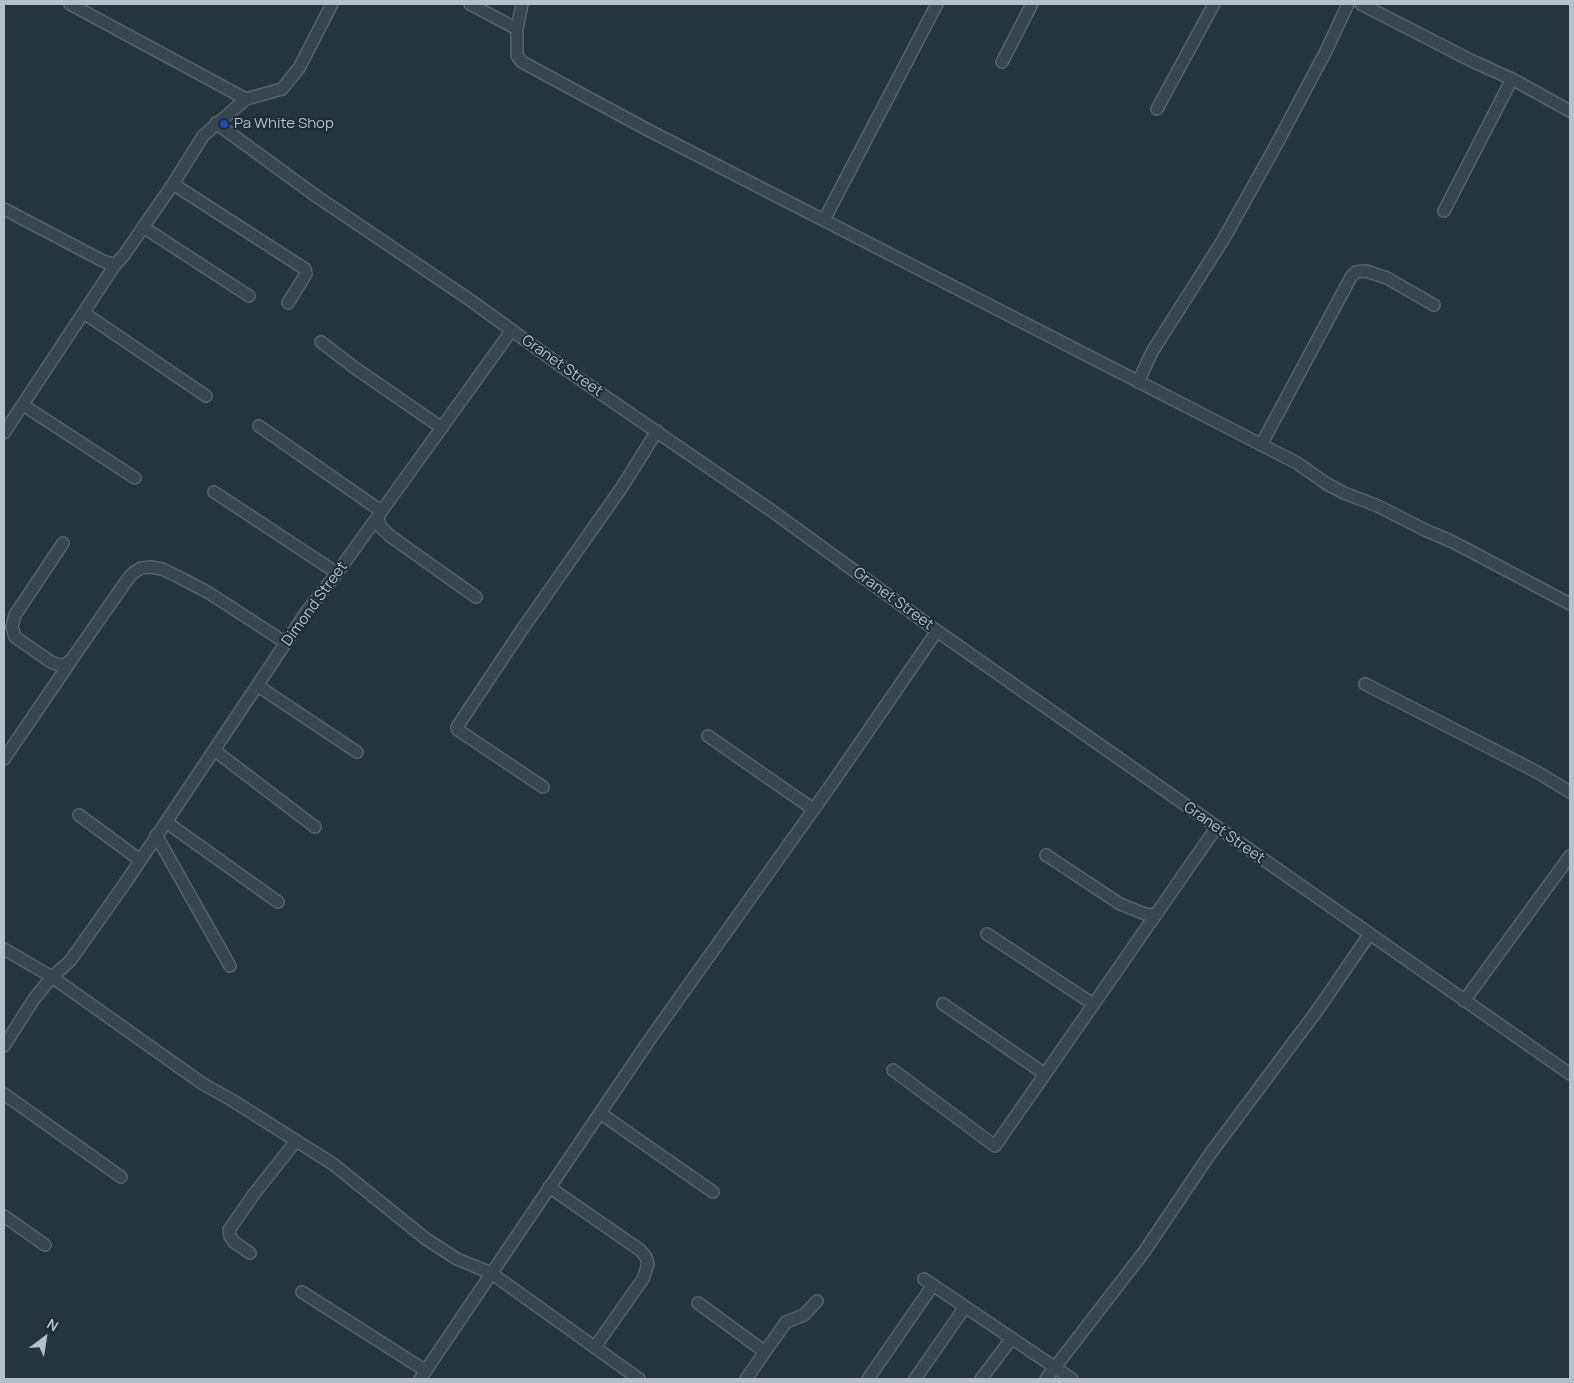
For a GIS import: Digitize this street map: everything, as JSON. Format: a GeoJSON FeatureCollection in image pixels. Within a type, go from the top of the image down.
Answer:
{"type":"FeatureCollection","features":[{"type":"Feature","properties":{"kind":"street"},"geometry":{"type":"LineString","coordinates":[[70,4],[246,98]]}},
{"type":"Feature","properties":{"kind":"street"},"geometry":{"type":"LineString","coordinates":[[4,433],[116,265],[173,184],[203,136],[246,98],[282,89],[299,68],[332,4]]}},
{"type":"Feature","properties":{"kind":"street"},"geometry":{"type":"LineString","coordinates":[[470,4],[517,29]]}},
{"type":"Feature","properties":{"kind":"street"},"geometry":{"type":"LineString","coordinates":[[522,4],[517,29],[518,56],[522,62],[642,127],[1297,463],[1327,484],[1344,493],[1378,506],[1409,523],[1453,542],[1570,604]]}},
{"type":"Feature","properties":{"kind":"street"},"geometry":{"type":"LineString","coordinates":[[824,220],[937,4]]}},
{"type":"Feature","properties":{"kind":"street"},"geometry":{"type":"LineString","coordinates":[[1002,62],[1032,4]]}},
{"type":"Feature","properties":{"kind":"street"},"geometry":{"type":"LineString","coordinates":[[1157,109],[1214,4]]}},
{"type":"Feature","properties":{"kind":"street"},"geometry":{"type":"LineString","coordinates":[[1138,382],[1152,352],[1223,240],[1274,149],[1326,51],[1348,4]]}},
{"type":"Feature","properties":{"kind":"street"},"geometry":{"type":"LineString","coordinates":[[1361,4],[1472,61],[1512,79],[1570,111]]}},
{"type":"Feature","properties":{"kind":"street"},"geometry":{"type":"LineString","coordinates":[[1444,211],[1512,79]]}},
{"type":"Feature","properties":{"kind":"street","name":"Granet Street"},"geometry":{"type":"LineString","coordinates":[[216,123],[316,196],[470,300],[772,511],[936,631],[1464,1002],[1570,1074]]}},
{"type":"Feature","properties":{"kind":"street"},"geometry":{"type":"LineString","coordinates":[[173,184],[304,270],[306,274],[288,303]]}},
{"type":"Feature","properties":{"kind":"street"},"geometry":{"type":"LineString","coordinates":[[4,209],[103,261],[116,265]]}},
{"type":"Feature","properties":{"kind":"street"},"geometry":{"type":"LineString","coordinates":[[143,226],[249,296]]}},
{"type":"Feature","properties":{"kind":"street"},"geometry":{"type":"LineString","coordinates":[[1261,445],[1351,277],[1356,272],[1366,271],[1387,278],[1434,305]]}},
{"type":"Feature","properties":{"kind":"street"},"geometry":{"type":"LineString","coordinates":[[84,313],[206,396]]}},
{"type":"Feature","properties":{"kind":"street","name":"Dimond Street"},"geometry":{"type":"LineString","coordinates":[[52,977],[70,961],[126,882],[308,611],[512,330]]}},
{"type":"Feature","properties":{"kind":"street"},"geometry":{"type":"LineString","coordinates":[[321,342],[442,428]]}},
{"type":"Feature","properties":{"kind":"street"},"geometry":{"type":"LineString","coordinates":[[23,405],[135,478]]}},
{"type":"Feature","properties":{"kind":"street"},"geometry":{"type":"LineString","coordinates":[[259,426],[379,514],[380,526],[390,536],[476,597]]}},
{"type":"Feature","properties":{"kind":"street"},"geometry":{"type":"LineString","coordinates":[[543,787],[458,730],[457,726],[622,487],[657,432]]}},
{"type":"Feature","properties":{"kind":"street"},"geometry":{"type":"LineString","coordinates":[[214,492],[337,573]]}},
{"type":"Feature","properties":{"kind":"street"},"geometry":{"type":"LineString","coordinates":[[64,543],[15,616],[12,627],[15,636],[51,662],[59,665],[66,664],[72,659]]}},
{"type":"Feature","properties":{"kind":"street"},"geometry":{"type":"LineString","coordinates":[[4,758],[126,580],[141,568],[162,569],[177,576],[201,589],[286,644]]}},
{"type":"Feature","properties":{"kind":"street"},"geometry":{"type":"LineString","coordinates":[[302,1292],[423,1375],[600,1112],[936,631]]}},
{"type":"Feature","properties":{"kind":"street"},"geometry":{"type":"LineString","coordinates":[[1365,684],[1537,772],[1570,792]]}},
{"type":"Feature","properties":{"kind":"street"},"geometry":{"type":"LineString","coordinates":[[258,686],[357,752]]}},
{"type":"Feature","properties":{"kind":"street"},"geometry":{"type":"LineString","coordinates":[[708,736],[813,809]]}},
{"type":"Feature","properties":{"kind":"street"},"geometry":{"type":"LineString","coordinates":[[214,750],[315,826]]}},
{"type":"Feature","properties":{"kind":"street"},"geometry":{"type":"LineString","coordinates":[[79,815],[140,860]]}},
{"type":"Feature","properties":{"kind":"street"},"geometry":{"type":"LineString","coordinates":[[166,822],[278,902]]}},
{"type":"Feature","properties":{"kind":"street"},"geometry":{"type":"LineString","coordinates":[[893,1070],[995,1146],[1216,828]]}},
{"type":"Feature","properties":{"kind":"street"},"geometry":{"type":"LineString","coordinates":[[156,835],[230,966]]}},
{"type":"Feature","properties":{"kind":"street"},"geometry":{"type":"LineString","coordinates":[[1046,855],[1120,904],[1145,914],[1155,915]]}},
{"type":"Feature","properties":{"kind":"street"},"geometry":{"type":"LineString","coordinates":[[1464,1002],[1570,856]]}},
{"type":"Feature","properties":{"kind":"street"},"geometry":{"type":"LineString","coordinates":[[987,934],[1093,1004]]}},
{"type":"Feature","properties":{"kind":"street"},"geometry":{"type":"LineString","coordinates":[[1046,1379],[1144,1252],[1210,1154],[1319,1008],[1369,935]]}},
{"type":"Feature","properties":{"kind":"street"},"geometry":{"type":"LineString","coordinates":[[4,948],[52,977],[203,1084],[333,1164],[426,1239],[457,1259],[491,1273],[639,1379]]}},
{"type":"Feature","properties":{"kind":"street"},"geometry":{"type":"LineString","coordinates":[[4,1046],[34,999],[52,977]]}},
{"type":"Feature","properties":{"kind":"street"},"geometry":{"type":"LineString","coordinates":[[943,1004],[1045,1074]]}},
{"type":"Feature","properties":{"kind":"street"},"geometry":{"type":"LineString","coordinates":[[4,1094],[121,1178]]}},
{"type":"Feature","properties":{"kind":"street"},"geometry":{"type":"LineString","coordinates":[[600,1112],[714,1192]]}},
{"type":"Feature","properties":{"kind":"street"},"geometry":{"type":"LineString","coordinates":[[250,1253],[234,1242],[229,1230],[254,1194],[296,1141]]}},
{"type":"Feature","properties":{"kind":"street"},"geometry":{"type":"LineString","coordinates":[[549,1187],[640,1250],[646,1257],[648,1264],[643,1279],[595,1347]]}},
{"type":"Feature","properties":{"kind":"street"},"geometry":{"type":"LineString","coordinates":[[4,1216],[45,1245]]}},
{"type":"Feature","properties":{"kind":"street"},"geometry":{"type":"LineString","coordinates":[[868,1379],[928,1282],[1072,1379]]}},
{"type":"Feature","properties":{"kind":"street"},"geometry":{"type":"LineString","coordinates":[[746,1379],[786,1322],[804,1315],[817,1301]]}},
{"type":"Feature","properties":{"kind":"street"},"geometry":{"type":"LineString","coordinates":[[698,1303],[765,1352]]}},
{"type":"Feature","properties":{"kind":"street"},"geometry":{"type":"LineString","coordinates":[[915,1379],[965,1307]]}},
{"type":"Feature","properties":{"kind":"street"},"geometry":{"type":"LineString","coordinates":[[981,1379],[1012,1338]]}},
{"type":"Feature","properties":{"kind":"place","name":"Pa White Shop"},"geometry":{"type":"Point","coordinates":[224,124]}}]}
